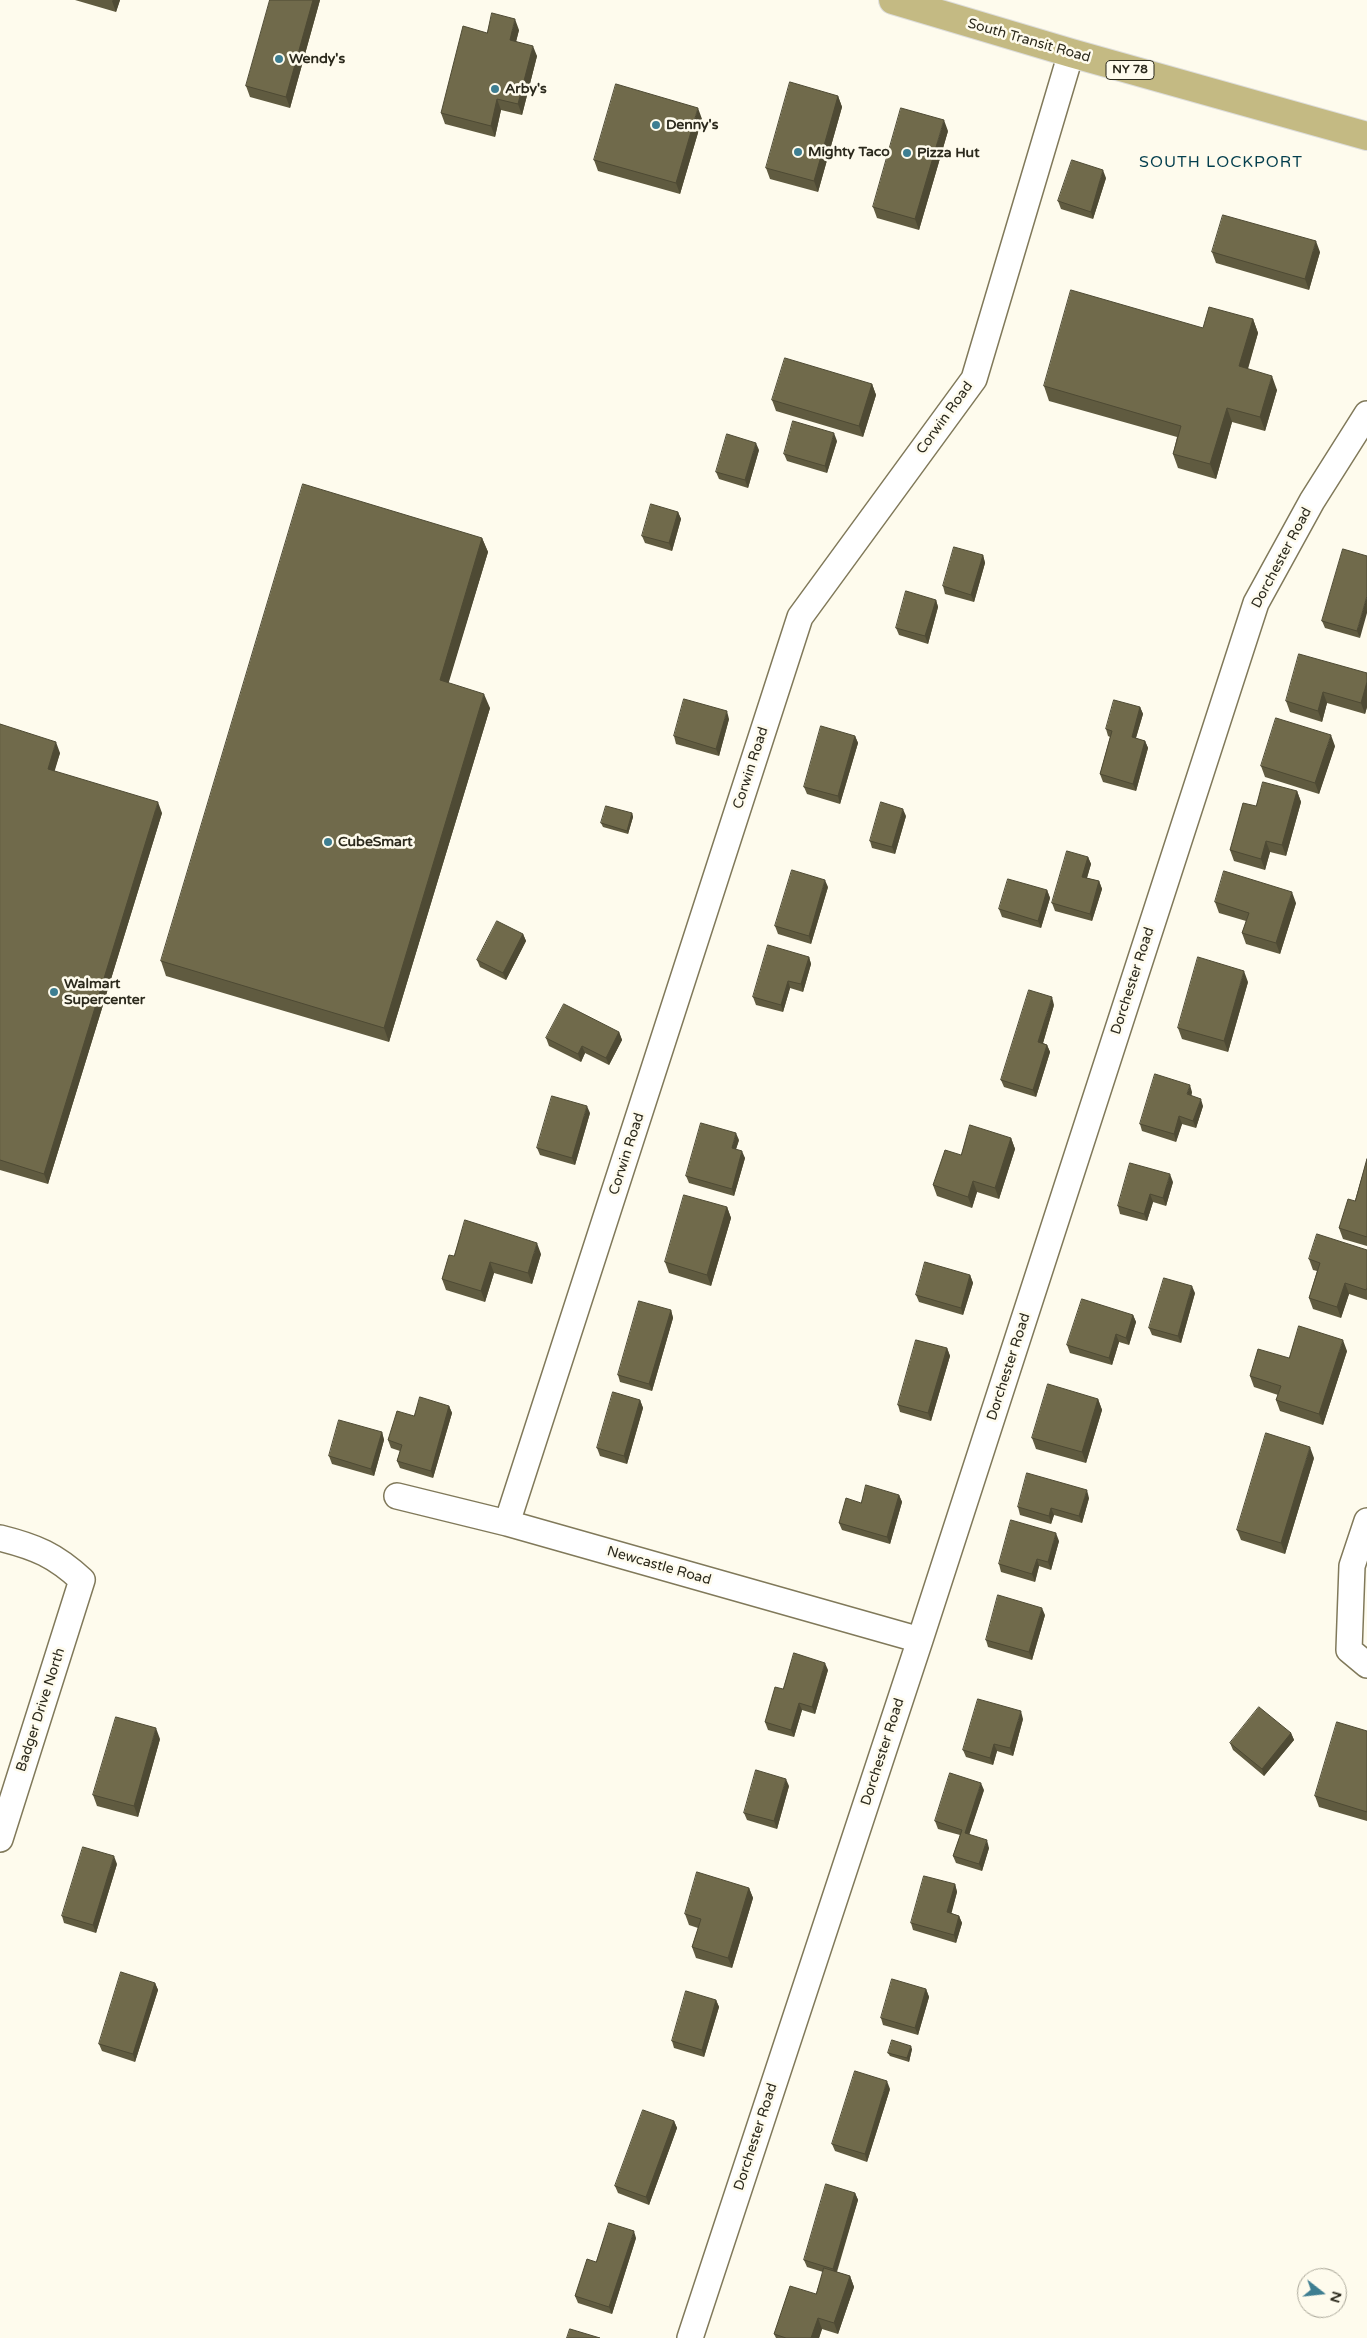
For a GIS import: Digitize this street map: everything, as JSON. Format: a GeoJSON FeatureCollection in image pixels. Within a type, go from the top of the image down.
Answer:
{"type":"FeatureCollection","features":[{"type":"Feature","properties":{"kind":"highway","name":"South Transit Road"},"geometry":{"type":"LineString","coordinates":[[894,0],[1071,53],[1367,136]]}},
{"type":"Feature","properties":{"kind":"street","name":"Corwin Road"},"geometry":{"type":"LineString","coordinates":[[507,1524],[800,617],[974,379],[1071,53]]}},
{"type":"Feature","properties":{"kind":"street","name":"Dorchester Road"},"geometry":{"type":"LineString","coordinates":[[690,2338],[920,1640],[1256,603],[1312,501],[1367,414]]}},
{"type":"Feature","properties":{"kind":"street","name":"Newcastle Road"},"geometry":{"type":"LineString","coordinates":[[397,1496],[507,1524],[920,1640]]}},
{"type":"Feature","properties":{"kind":"street"},"geometry":{"type":"LineString","coordinates":[[1367,1522],[1352,1566],[1349,1650],[1367,1665]]}},
{"type":"Feature","properties":{"kind":"street","name":"Badger Drive North"},"geometry":{"type":"LineString","coordinates":[[0,1538],[28,1545],[61,1560],[82,1580],[0,1839]]}},
{"type":"Feature","properties":{"kind":"building"},"geometry":{"type":"Polygon","coordinates":[[[270,0],[313,0],[286,97],[246,86],[270,0]]]}},
{"type":"Feature","properties":{"kind":"building"},"geometry":{"type":"Polygon","coordinates":[[[492,13],[515,19],[510,40],[533,46],[518,104],[497,99],[491,126],[441,113],[463,26],[487,33],[492,13]]]}},
{"type":"Feature","properties":{"kind":"building"},"geometry":{"type":"Polygon","coordinates":[[[790,82],[838,96],[814,181],[766,168],[790,82]]]}},
{"type":"Feature","properties":{"kind":"building"},"geometry":{"type":"Polygon","coordinates":[[[616,84],[698,108],[676,183],[594,160],[616,84]]]}},
{"type":"Feature","properties":{"kind":"building"},"geometry":{"type":"Polygon","coordinates":[[[901,108],[944,120],[915,219],[873,207],[901,108]]]}},
{"type":"Feature","properties":{"kind":"building"},"geometry":{"type":"Polygon","coordinates":[[[1072,160],[1103,170],[1091,212],[1058,201],[1072,160]]]}},
{"type":"Feature","properties":{"kind":"building"},"geometry":{"type":"Polygon","coordinates":[[[1223,215],[1316,241],[1305,279],[1212,252],[1223,215]]]}},
{"type":"Feature","properties":{"kind":"building"},"geometry":{"type":"Polygon","coordinates":[[[1071,290],[1203,328],[1209,307],[1253,319],[1239,366],[1272,376],[1260,417],[1227,408],[1210,464],[1173,454],[1181,426],[1044,386],[1071,290]]]}},
{"type":"Feature","properties":{"kind":"building"},"geometry":{"type":"Polygon","coordinates":[[[785,358],[872,384],[859,426],[772,400],[785,358]]]}},
{"type":"Feature","properties":{"kind":"building"},"geometry":{"type":"Polygon","coordinates":[[[793,421],[834,433],[825,466],[784,454],[793,421]]]}},
{"type":"Feature","properties":{"kind":"building"},"geometry":{"type":"Polygon","coordinates":[[[727,434],[756,443],[745,480],[716,472],[727,434]]]}},
{"type":"Feature","properties":{"kind":"building","name":"CubeSmart"},"geometry":{"type":"Polygon","coordinates":[[[303,484],[482,538],[440,680],[484,694],[384,1028],[161,961],[303,484]]]}},
{"type":"Feature","properties":{"kind":"building"},"geometry":{"type":"Polygon","coordinates":[[[651,504],[678,512],[669,543],[642,536],[651,504]]]}},
{"type":"Feature","properties":{"kind":"building"},"geometry":{"type":"Polygon","coordinates":[[[954,547],[983,555],[971,595],[943,586],[954,547]]]}},
{"type":"Feature","properties":{"kind":"building"},"geometry":{"type":"Polygon","coordinates":[[[1343,549],[1367,556],[1367,596],[1357,631],[1322,621],[1343,549]]]}},
{"type":"Feature","properties":{"kind":"building"},"geometry":{"type":"Polygon","coordinates":[[[906,591],[936,600],[925,636],[896,628],[906,591]]]}},
{"type":"Feature","properties":{"kind":"building"},"geometry":{"type":"Polygon","coordinates":[[[1299,654],[1367,673],[1367,682],[1361,703],[1323,692],[1318,711],[1286,701],[1299,654]]]}},
{"type":"Feature","properties":{"kind":"building"},"geometry":{"type":"Polygon","coordinates":[[[684,699],[727,711],[716,749],[674,736],[684,699]]]}},
{"type":"Feature","properties":{"kind":"building"},"geometry":{"type":"Polygon","coordinates":[[[1114,700],[1140,707],[1132,737],[1145,741],[1133,784],[1100,774],[1112,731],[1106,729],[1114,700]]]}},
{"type":"Feature","properties":{"kind":"building"},"geometry":{"type":"Polygon","coordinates":[[[1276,718],[1331,735],[1315,783],[1261,766],[1276,718]]]}},
{"type":"Feature","properties":{"kind":"building","name":"Walmart Supercenter"},"geometry":{"type":"Polygon","coordinates":[[[0,724],[56,742],[48,769],[158,802],[44,1174],[0,1160],[0,724]]]}},
{"type":"Feature","properties":{"kind":"building"},"geometry":{"type":"Polygon","coordinates":[[[821,726],[855,736],[838,796],[804,787],[821,726]]]}},
{"type":"Feature","properties":{"kind":"building"},"geometry":{"type":"Polygon","coordinates":[[[1263,782],[1297,791],[1282,845],[1266,841],[1261,859],[1230,850],[1243,803],[1256,806],[1263,782]]]}},
{"type":"Feature","properties":{"kind":"building"},"geometry":{"type":"Polygon","coordinates":[[[881,802],[903,809],[892,847],[870,841],[881,802]]]}},
{"type":"Feature","properties":{"kind":"building"},"geometry":{"type":"Polygon","coordinates":[[[606,806],[632,813],[627,831],[601,823],[606,806]]]}},
{"type":"Feature","properties":{"kind":"building"},"geometry":{"type":"Polygon","coordinates":[[[1067,851],[1088,857],[1082,877],[1099,881],[1090,914],[1052,903],[1067,851]]]}},
{"type":"Feature","properties":{"kind":"building"},"geometry":{"type":"Polygon","coordinates":[[[792,870],[825,880],[809,936],[775,926],[792,870]]]}},
{"type":"Feature","properties":{"kind":"building"},"geometry":{"type":"Polygon","coordinates":[[[1224,871],[1292,892],[1276,943],[1242,933],[1249,913],[1215,902],[1224,871]]]}},
{"type":"Feature","properties":{"kind":"building"},"geometry":{"type":"Polygon","coordinates":[[[1008,879],[1047,890],[1038,921],[999,909],[1008,879]]]}},
{"type":"Feature","properties":{"kind":"building"},"geometry":{"type":"Polygon","coordinates":[[[497,921],[523,934],[503,973],[477,960],[497,921]]]}},
{"type":"Feature","properties":{"kind":"building"},"geometry":{"type":"Polygon","coordinates":[[[768,945],[809,957],[801,984],[788,981],[781,1005],[753,997],[768,945]]]}},
{"type":"Feature","properties":{"kind":"building"},"geometry":{"type":"Polygon","coordinates":[[[1198,957],[1244,971],[1224,1041],[1178,1028],[1198,957]]]}},
{"type":"Feature","properties":{"kind":"building"},"geometry":{"type":"Polygon","coordinates":[[[1029,990],[1052,997],[1038,1042],[1047,1045],[1033,1090],[1001,1080],[1029,990]]]}},
{"type":"Feature","properties":{"kind":"building"},"geometry":{"type":"Polygon","coordinates":[[[564,1004],[619,1032],[606,1058],[582,1046],[578,1054],[546,1038],[564,1004]]]}},
{"type":"Feature","properties":{"kind":"building"},"geometry":{"type":"Polygon","coordinates":[[[1155,1074],[1190,1085],[1187,1094],[1201,1099],[1193,1121],[1179,1116],[1174,1134],[1140,1124],[1155,1074]]]}},
{"type":"Feature","properties":{"kind":"building"},"geometry":{"type":"Polygon","coordinates":[[[552,1096],[587,1106],[572,1158],[537,1148],[552,1096]]]}},
{"type":"Feature","properties":{"kind":"building"},"geometry":{"type":"Polygon","coordinates":[[[701,1123],[736,1133],[732,1148],[742,1151],[732,1189],[686,1176],[701,1123]]]}},
{"type":"Feature","properties":{"kind":"building"},"geometry":{"type":"Polygon","coordinates":[[[970,1125],[1011,1138],[995,1188],[973,1181],[968,1197],[933,1185],[945,1150],[961,1155],[970,1125]]]}},
{"type":"Feature","properties":{"kind":"building"},"geometry":{"type":"Polygon","coordinates":[[[1367,1159],[1367,1237],[1339,1228],[1348,1199],[1355,1201],[1367,1159]]]}},
{"type":"Feature","properties":{"kind":"building"},"geometry":{"type":"Polygon","coordinates":[[[1130,1163],[1170,1174],[1163,1198],[1150,1194],[1144,1214],[1118,1206],[1130,1163]]]}},
{"type":"Feature","properties":{"kind":"building"},"geometry":{"type":"Polygon","coordinates":[[[684,1195],[727,1207],[707,1275],[665,1262],[684,1195]]]}},
{"type":"Feature","properties":{"kind":"building"},"geometry":{"type":"Polygon","coordinates":[[[465,1220],[537,1243],[528,1273],[490,1262],[481,1291],[442,1279],[449,1255],[454,1256],[465,1220]]]}},
{"type":"Feature","properties":{"kind":"building"},"geometry":{"type":"Polygon","coordinates":[[[1317,1234],[1367,1250],[1366,1290],[1345,1283],[1337,1307],[1309,1298],[1320,1263],[1309,1259],[1317,1234]]]}},
{"type":"Feature","properties":{"kind":"building"},"geometry":{"type":"Polygon","coordinates":[[[925,1262],[970,1275],[961,1308],[916,1295],[925,1262]]]}},
{"type":"Feature","properties":{"kind":"building"},"geometry":{"type":"Polygon","coordinates":[[[1164,1278],[1192,1286],[1178,1336],[1149,1328],[1164,1278]]]}},
{"type":"Feature","properties":{"kind":"building"},"geometry":{"type":"Polygon","coordinates":[[[1082,1299],[1133,1315],[1126,1338],[1116,1334],[1109,1358],[1067,1345],[1082,1299]]]}},
{"type":"Feature","properties":{"kind":"building"},"geometry":{"type":"Polygon","coordinates":[[[639,1301],[671,1310],[649,1384],[618,1375],[639,1301]]]}},
{"type":"Feature","properties":{"kind":"building"},"geometry":{"type":"Polygon","coordinates":[[[1299,1326],[1343,1340],[1319,1414],[1276,1400],[1281,1386],[1250,1376],[1258,1349],[1289,1358],[1299,1326]]]}},
{"type":"Feature","properties":{"kind":"building"},"geometry":{"type":"Polygon","coordinates":[[[916,1340],[947,1348],[928,1413],[898,1405],[916,1340]]]}},
{"type":"Feature","properties":{"kind":"building"},"geometry":{"type":"Polygon","coordinates":[[[1048,1384],[1098,1399],[1082,1452],[1032,1438],[1048,1384]]]}},
{"type":"Feature","properties":{"kind":"building"},"geometry":{"type":"Polygon","coordinates":[[[613,1392],[640,1400],[624,1456],[597,1448],[613,1392]]]}},
{"type":"Feature","properties":{"kind":"building"},"geometry":{"type":"Polygon","coordinates":[[[420,1397],[449,1406],[431,1471],[397,1461],[402,1445],[388,1440],[397,1411],[414,1416],[420,1397]]]}},
{"type":"Feature","properties":{"kind":"building"},"geometry":{"type":"Polygon","coordinates":[[[339,1420],[382,1432],[371,1469],[329,1456],[339,1420]]]}},
{"type":"Feature","properties":{"kind":"building"},"geometry":{"type":"Polygon","coordinates":[[[1266,1433],[1310,1447],[1281,1543],[1237,1530],[1266,1433]]]}},
{"type":"Feature","properties":{"kind":"building"},"geometry":{"type":"Polygon","coordinates":[[[1027,1473],[1087,1490],[1079,1516],[1051,1508],[1049,1516],[1018,1507],[1027,1473]]]}},
{"type":"Feature","properties":{"kind":"building"},"geometry":{"type":"Polygon","coordinates":[[[866,1485],[899,1495],[887,1537],[839,1523],[846,1498],[861,1503],[866,1485]]]}},
{"type":"Feature","properties":{"kind":"building"},"geometry":{"type":"Polygon","coordinates":[[[1011,1520],[1056,1533],[1048,1562],[1037,1559],[1032,1574],[999,1564],[1011,1520]]]}},
{"type":"Feature","properties":{"kind":"building"},"geometry":{"type":"Polygon","coordinates":[[[998,1595],[1042,1608],[1029,1652],[986,1640],[998,1595]]]}},
{"type":"Feature","properties":{"kind":"building"},"geometry":{"type":"Polygon","coordinates":[[[794,1653],[825,1663],[812,1707],[799,1703],[791,1730],[765,1722],[775,1687],[783,1689],[794,1653]]]}},
{"type":"Feature","properties":{"kind":"building"},"geometry":{"type":"Polygon","coordinates":[[[978,1699],[1021,1711],[1010,1748],[994,1744],[990,1758],[963,1750],[978,1699]]]}},
{"type":"Feature","properties":{"kind":"building"},"geometry":{"type":"Polygon","coordinates":[[[1259,1707],[1291,1733],[1262,1769],[1230,1743],[1259,1707]]]}},
{"type":"Feature","properties":{"kind":"building"},"geometry":{"type":"Polygon","coordinates":[[[116,1717],[156,1728],[134,1806],[93,1795],[116,1717]]]}},
{"type":"Feature","properties":{"kind":"building"},"geometry":{"type":"Polygon","coordinates":[[[1337,1722],[1367,1731],[1367,1812],[1315,1796],[1337,1722]]]}},
{"type":"Feature","properties":{"kind":"building"},"geometry":{"type":"Polygon","coordinates":[[[756,1770],[786,1779],[774,1821],[744,1813],[756,1770]]]}},
{"type":"Feature","properties":{"kind":"building"},"geometry":{"type":"Polygon","coordinates":[[[950,1773],[981,1783],[965,1833],[987,1840],[979,1864],[953,1856],[962,1830],[935,1821],[950,1773]]]}},
{"type":"Feature","properties":{"kind":"building"},"geometry":{"type":"Polygon","coordinates":[[[83,1847],[114,1856],[93,1925],[62,1916],[83,1847]]]}},
{"type":"Feature","properties":{"kind":"building"},"geometry":{"type":"Polygon","coordinates":[[[697,1872],[749,1888],[728,1958],[692,1947],[701,1919],[685,1914],[697,1872]]]}},
{"type":"Feature","properties":{"kind":"building"},"geometry":{"type":"Polygon","coordinates":[[[924,1876],[955,1884],[947,1912],[959,1916],[954,1935],[911,1923],[924,1876]]]}},
{"type":"Feature","properties":{"kind":"building"},"geometry":{"type":"Polygon","coordinates":[[[121,1972],[155,1983],[133,2054],[99,2044],[121,1972]]]}},
{"type":"Feature","properties":{"kind":"building"},"geometry":{"type":"Polygon","coordinates":[[[892,1979],[926,1989],[915,2028],[881,2018],[892,1979]]]}},
{"type":"Feature","properties":{"kind":"building"},"geometry":{"type":"Polygon","coordinates":[[[686,1991],[716,2000],[702,2050],[672,2041],[686,1991]]]}},
{"type":"Feature","properties":{"kind":"building"},"geometry":{"type":"Polygon","coordinates":[[[892,2040],[911,2046],[907,2058],[888,2053],[892,2040]]]}},
{"type":"Feature","properties":{"kind":"building"},"geometry":{"type":"Polygon","coordinates":[[[855,2071],[887,2081],[865,2154],[832,2144],[855,2071]]]}},
{"type":"Feature","properties":{"kind":"building"},"geometry":{"type":"Polygon","coordinates":[[[643,2110],[674,2121],[646,2197],[615,2186],[643,2110]]]}},
{"type":"Feature","properties":{"kind":"building"},"geometry":{"type":"Polygon","coordinates":[[[826,2184],[855,2193],[833,2269],[804,2260],[826,2184]]]}},
{"type":"Feature","properties":{"kind":"building"},"geometry":{"type":"Polygon","coordinates":[[[609,2223],[634,2231],[609,2307],[575,2296],[587,2259],[596,2262],[609,2223]]]}},
{"type":"Feature","properties":{"kind":"building"},"geometry":{"type":"Polygon","coordinates":[[[824,2268],[850,2276],[834,2323],[818,2318],[811,2338],[786,2338],[774,2334],[790,2286],[816,2294],[824,2268]]]}},
{"type":"Feature","properties":{"kind":"building"},"geometry":{"type":"Polygon","coordinates":[[[570,2329],[600,2338],[567,2338],[570,2329]]]}},
{"type":"Feature","properties":{"kind":"place","name":"Wendy's"},"geometry":{"type":"Point","coordinates":[279,59]}},
{"type":"Feature","properties":{"kind":"place","name":"Arby's"},"geometry":{"type":"Point","coordinates":[495,89]}},
{"type":"Feature","properties":{"kind":"place","name":"Denny's"},"geometry":{"type":"Point","coordinates":[656,125]}},
{"type":"Feature","properties":{"kind":"place","name":"Mighty Taco"},"geometry":{"type":"Point","coordinates":[798,152]}},
{"type":"Feature","properties":{"kind":"place","name":"Pizza Hut"},"geometry":{"type":"Point","coordinates":[907,153]}},
{"type":"Feature","properties":{"kind":"place","name":"CubeSmart"},"geometry":{"type":"Point","coordinates":[328,842]}},
{"type":"Feature","properties":{"kind":"place","name":"Walmart Supercenter"},"geometry":{"type":"Point","coordinates":[54,992]}},
{"type":"Feature","properties":{"kind":"district","name":"SOUTH LOCKPORT"},"geometry":{"type":"Point","coordinates":[1221,163]}}]}
